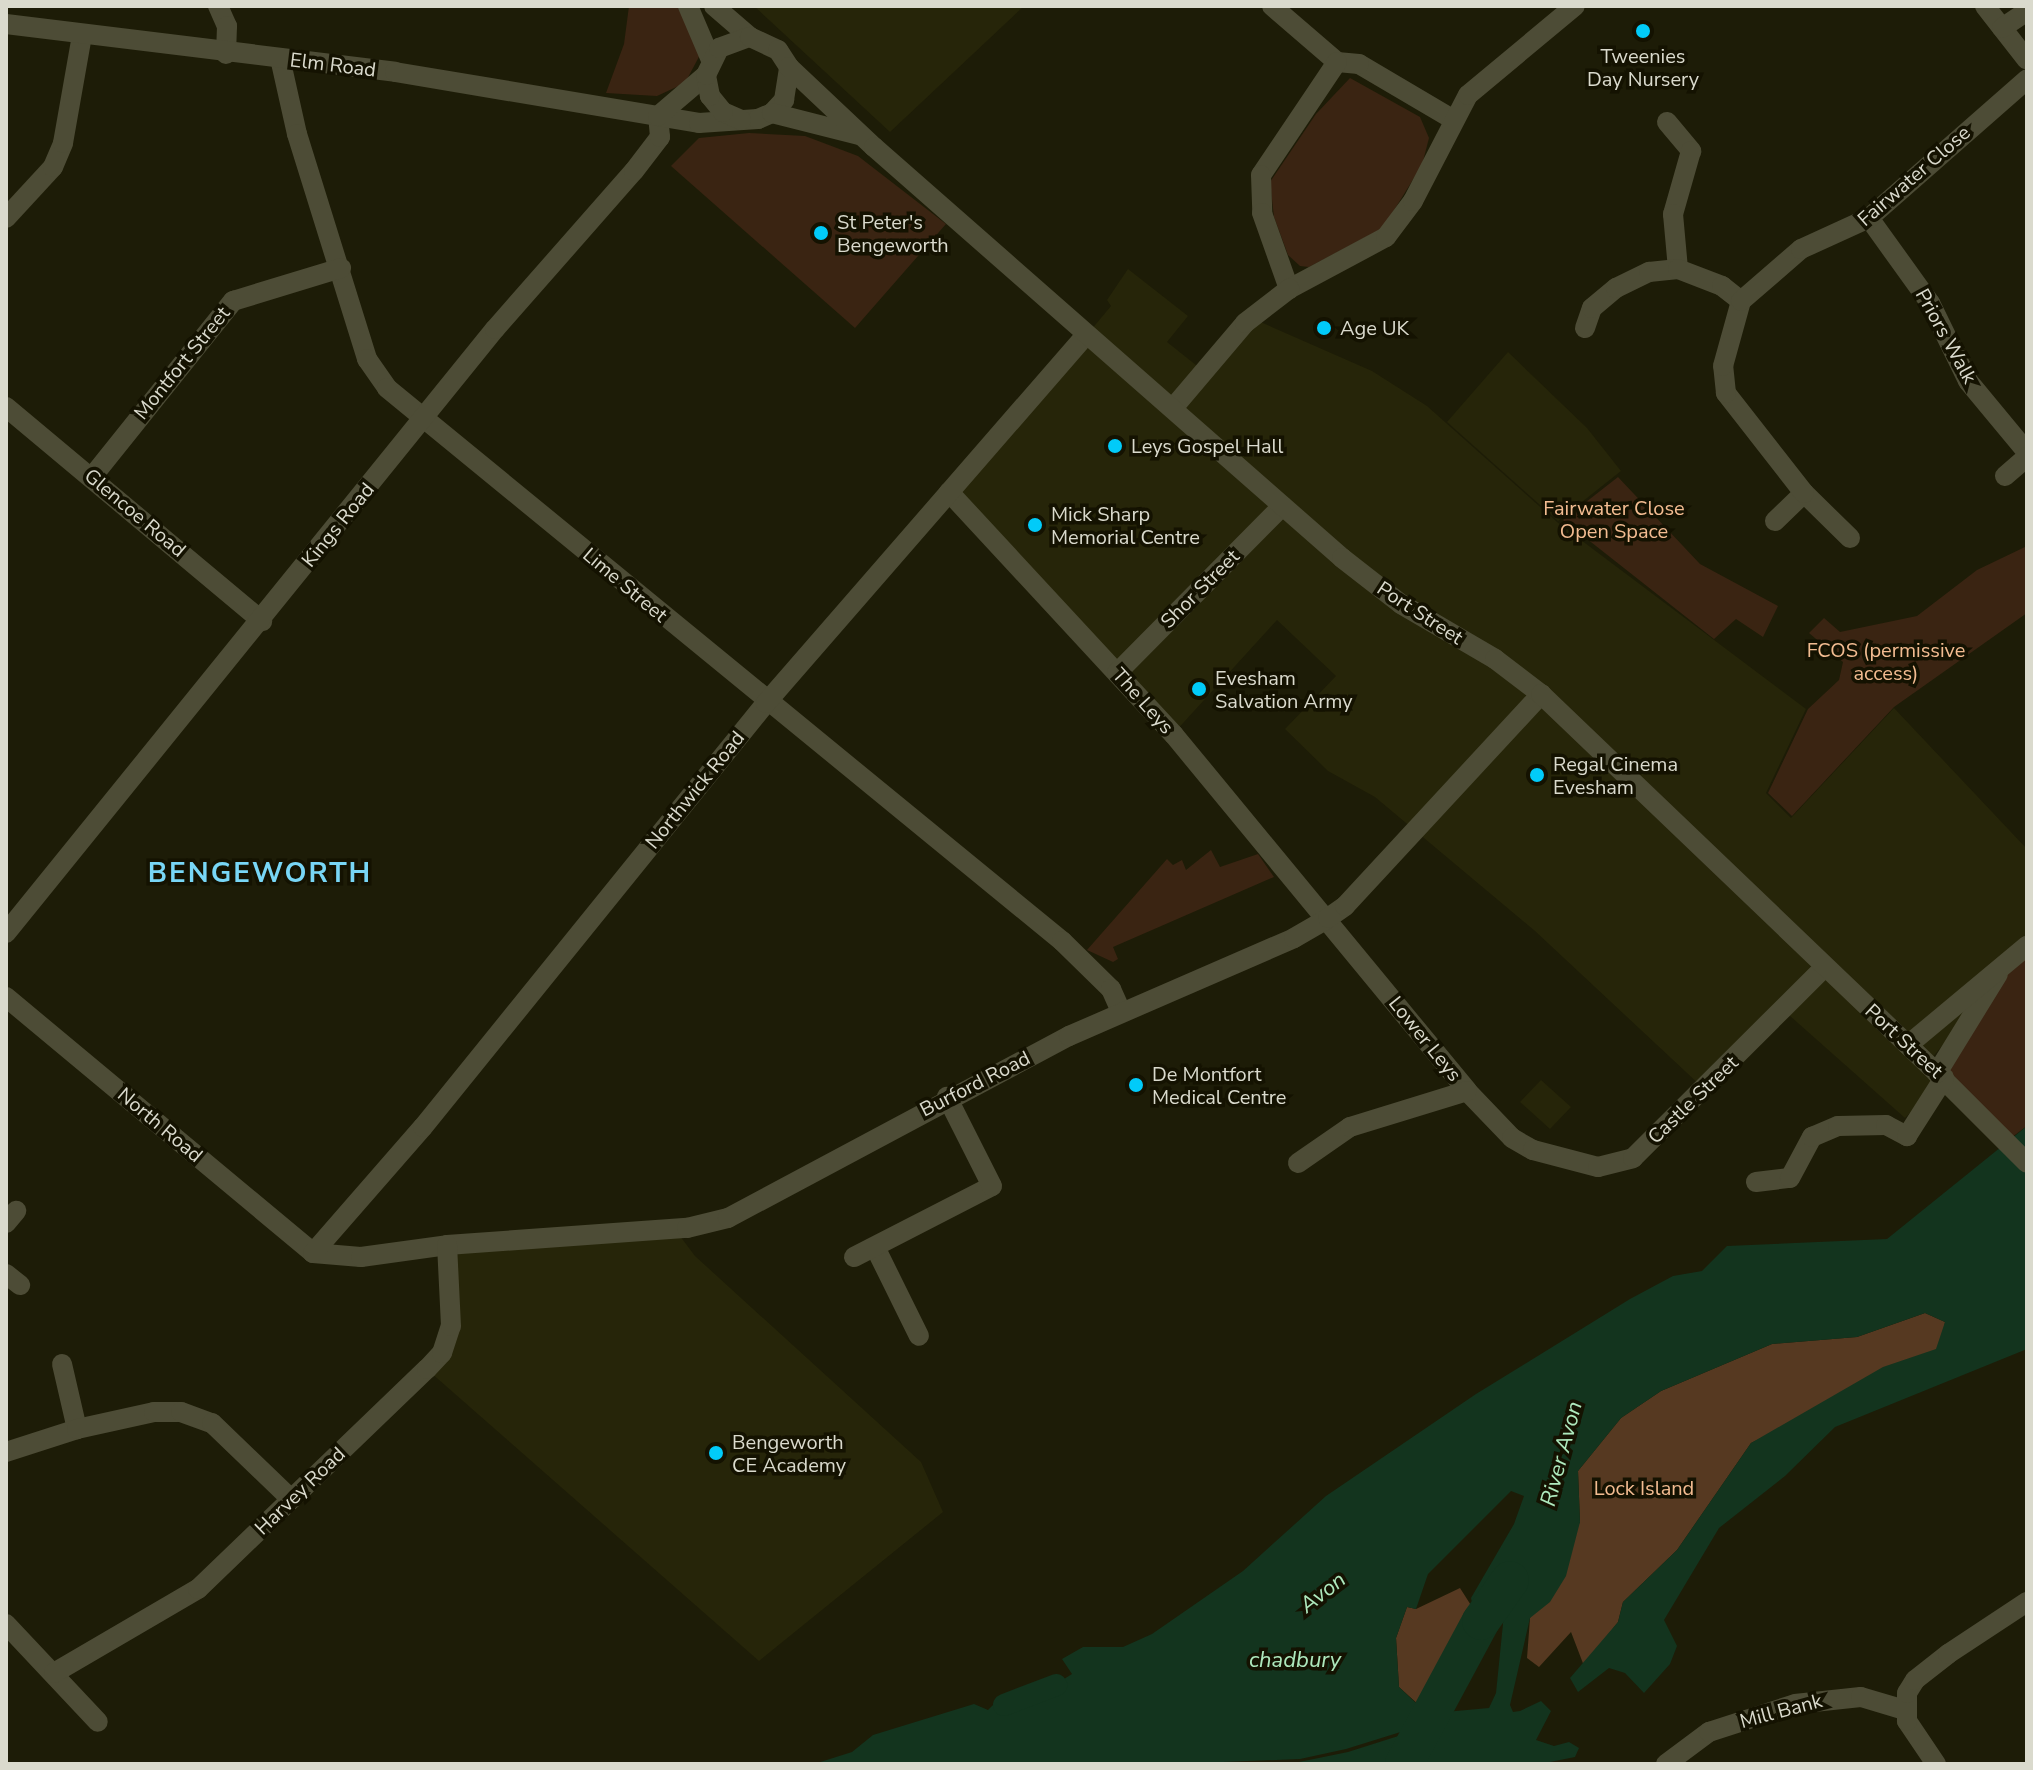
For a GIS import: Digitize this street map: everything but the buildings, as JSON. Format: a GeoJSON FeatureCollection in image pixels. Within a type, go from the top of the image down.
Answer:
{"type":"FeatureCollection","features":[{"type":"Feature","properties":{"kind":"street"},"geometry":{"type":"LineString","coordinates":[[218,6],[227,26],[226,54]]}},
{"type":"Feature","properties":{"kind":"street"},"geometry":{"type":"LineString","coordinates":[[688,6],[708,68],[710,96],[723,112],[741,120],[772,113],[784,100],[789,67],[778,50],[750,37],[714,6]]}},
{"type":"Feature","properties":{"kind":"street"},"geometry":{"type":"LineString","coordinates":[[1272,6],[1337,62],[1359,64],[1454,120]]}},
{"type":"Feature","properties":{"kind":"street"},"geometry":{"type":"LineString","coordinates":[[1173,408],[1245,323],[1289,289],[1386,237],[1413,201],[1468,95],[1575,6]]}},
{"type":"Feature","properties":{"kind":"street"},"geometry":{"type":"LineString","coordinates":[[1985,6],[2027,60]]}},
{"type":"Feature","properties":{"kind":"street"},"geometry":{"type":"LineString","coordinates":[[2002,28],[2027,11]]}},
{"type":"Feature","properties":{"kind":"street","name":"Elm Road"},"geometry":{"type":"LineString","coordinates":[[6,24],[226,54],[280,58],[699,123],[741,120]]}},
{"type":"Feature","properties":{"kind":"street"},"geometry":{"type":"LineString","coordinates":[[6,218],[53,167],[63,143],[82,35]]}},
{"type":"Feature","properties":{"kind":"street"},"geometry":{"type":"LineString","coordinates":[[658,116],[732,40],[750,37]]}},
{"type":"Feature","properties":{"kind":"street","name":"Lime Street"},"geometry":{"type":"LineString","coordinates":[[280,58],[297,134],[372,371],[424,418],[766,703],[1062,941],[1111,989],[1121,1011]]}},
{"type":"Feature","properties":{"kind":"street"},"geometry":{"type":"LineString","coordinates":[[1289,289],[1262,213],[1261,175],[1337,62]]}},
{"type":"Feature","properties":{"kind":"street","name":"Port Street"},"geometry":{"type":"LineString","coordinates":[[789,67],[862,136],[1282,506],[1401,604],[1495,659],[1541,694],[1967,1100],[2027,1163]]}},
{"type":"Feature","properties":{"kind":"street","name":"Fairwater Close"},"geometry":{"type":"LineString","coordinates":[[1741,301],[1801,249],[1869,218],[2027,79]]}},
{"type":"Feature","properties":{"kind":"street","name":"Port Street"},"geometry":{"type":"LineString","coordinates":[[772,113],[862,136]]}},
{"type":"Feature","properties":{"kind":"street","name":"Kings Road"},"geometry":{"type":"LineString","coordinates":[[6,933],[424,418],[634,171],[660,137],[658,116]]}},
{"type":"Feature","properties":{"kind":"street"},"geometry":{"type":"LineString","coordinates":[[1667,122],[1691,151],[1673,214],[1678,269]]}},
{"type":"Feature","properties":{"kind":"street","name":"Priors Walk"},"geometry":{"type":"LineString","coordinates":[[1869,218],[1930,303],[1968,381],[2027,454],[2005,476]]}},
{"type":"Feature","properties":{"kind":"street","name":"Montfort Street"},"geometry":{"type":"LineString","coordinates":[[92,477],[233,301],[341,268]]}},
{"type":"Feature","properties":{"kind":"street"},"geometry":{"type":"LineString","coordinates":[[1585,328],[1592,308],[1616,288],[1649,272],[1678,269],[1722,286],[1741,301],[1723,366],[1726,393],[1804,493],[1850,538]]}},
{"type":"Feature","properties":{"kind":"street","name":"Northwick Road"},"geometry":{"type":"LineString","coordinates":[[313,1253],[423,1127],[766,703],[1086,335]]}},
{"type":"Feature","properties":{"kind":"street","name":"Glencoe Road"},"geometry":{"type":"LineString","coordinates":[[6,407],[262,621]]}},
{"type":"Feature","properties":{"kind":"street","name":"The Leys"},"geometry":{"type":"LineString","coordinates":[[949,492],[1117,673],[1328,918]]}},
{"type":"Feature","properties":{"kind":"street"},"geometry":{"type":"LineString","coordinates":[[1775,521],[1804,493]]}},
{"type":"Feature","properties":{"kind":"street","name":"Shor Street"},"geometry":{"type":"LineString","coordinates":[[1117,673],[1282,506]]}},
{"type":"Feature","properties":{"kind":"street","name":"Burford Road"},"geometry":{"type":"LineString","coordinates":[[313,1253],[361,1257],[447,1245],[647,1233],[728,1218],[947,1097],[1121,1011],[1294,938],[1328,918],[1345,906],[1541,694]]}},
{"type":"Feature","properties":{"kind":"street","name":"Lower Leys"},"geometry":{"type":"LineString","coordinates":[[1328,918],[1467,1091],[1512,1138],[1533,1150]]}},
{"type":"Feature","properties":{"kind":"street"},"geometry":{"type":"LineString","coordinates":[[1908,1045],[1998,974],[2027,946]]}},
{"type":"Feature","properties":{"kind":"street","name":"Castle Street"},"geometry":{"type":"LineString","coordinates":[[1533,1150],[1598,1167],[1633,1158],[1825,967]]}},
{"type":"Feature","properties":{"kind":"street"},"geometry":{"type":"LineString","coordinates":[[1756,1182],[1790,1178],[1812,1137],[1838,1126],[1886,1125],[1907,1136],[1959,1034],[1998,974]]}},
{"type":"Feature","properties":{"kind":"street","name":"North Road"},"geometry":{"type":"LineString","coordinates":[[6,997],[313,1253]]}},
{"type":"Feature","properties":{"kind":"street"},"geometry":{"type":"LineString","coordinates":[[1298,1163],[1350,1127],[1467,1091]]}},
{"type":"Feature","properties":{"kind":"street"},"geometry":{"type":"LineString","coordinates":[[854,1257],[992,1186],[947,1097]]}},
{"type":"Feature","properties":{"kind":"street","name":"Harvey Road"},"geometry":{"type":"LineString","coordinates":[[54,1673],[198,1589],[442,1353],[452,1303],[447,1245]]}},
{"type":"Feature","properties":{"kind":"street"},"geometry":{"type":"LineString","coordinates":[[875,1247],[919,1336]]}},
{"type":"Feature","properties":{"kind":"street"},"geometry":{"type":"LineString","coordinates":[[62,1364],[77,1429]]}},
{"type":"Feature","properties":{"kind":"street"},"geometry":{"type":"LineString","coordinates":[[6,1452],[77,1429],[154,1412],[199,1417],[223,1432],[291,1499]]}},
{"type":"Feature","properties":{"kind":"street"},"geometry":{"type":"LineString","coordinates":[[1936,1764],[1907,1721],[1905,1710],[1915,1680],[2027,1602]]}},
{"type":"Feature","properties":{"kind":"street"},"geometry":{"type":"LineString","coordinates":[[6,1624],[98,1722]]}},
{"type":"Feature","properties":{"kind":"street","name":"Mill Bank"},"geometry":{"type":"LineString","coordinates":[[1666,1764],[1709,1732],[1795,1704],[1861,1697],[1905,1710]]}},
{"type":"Feature","properties":{"kind":"shaded area"},"geometry":{"type":"Polygon","coordinates":[[[754,6],[1024,6],[890,132],[754,6]]]}},
{"type":"Feature","properties":{"kind":"shaded area"},"geometry":{"type":"Polygon","coordinates":[[[1128,269],[1188,316],[1167,342],[1206,373],[1256,320],[1372,371],[1427,406],[1557,522],[1806,709],[1766,793],[1791,818],[1894,708],[2027,849],[2027,946],[1930,1060],[1937,1084],[1905,1118],[1781,1008],[1702,1087],[1535,931],[1375,797],[1328,771],[1285,729],[1336,676],[1277,620],[1174,733],[954,494],[1111,306],[1107,300],[1128,269]]]}},
{"type":"Feature","properties":{"kind":"shaded area"},"geometry":{"type":"Polygon","coordinates":[[[1508,352],[1587,428],[1621,471],[1558,521],[1447,422],[1508,352]]]}},
{"type":"Feature","properties":{"kind":"shaded area"},"geometry":{"type":"Polygon","coordinates":[[[1541,1080],[1571,1107],[1550,1129],[1520,1102],[1541,1080]]]}},
{"type":"Feature","properties":{"kind":"shaded area","name":"Bengeworth CE Academy"},"geometry":{"type":"Polygon","coordinates":[[[674,1228],[695,1256],[921,1462],[943,1512],[759,1661],[430,1372],[445,1352],[450,1246],[674,1228]]]}},
{"type":"Feature","properties":{"kind":"green space"},"geometry":{"type":"Polygon","coordinates":[[[629,6],[679,6],[701,53],[685,83],[657,96],[606,93],[624,44],[629,6]]]}},
{"type":"Feature","properties":{"kind":"green space"},"geometry":{"type":"Polygon","coordinates":[[[1350,78],[1420,117],[1429,138],[1422,165],[1383,228],[1309,267],[1300,266],[1288,255],[1274,217],[1270,182],[1316,114],[1350,78]]]}},
{"type":"Feature","properties":{"kind":"green space"},"geometry":{"type":"Polygon","coordinates":[[[749,133],[805,136],[858,156],[946,224],[855,328],[671,166],[699,138],[749,133]]]}},
{"type":"Feature","properties":{"kind":"green space","name":"Fairwater Close Open Space"},"geometry":{"type":"Polygon","coordinates":[[[1618,477],[1700,564],[1778,606],[1763,637],[1736,619],[1714,639],[1563,520],[1618,477]]]}},
{"type":"Feature","properties":{"kind":"green space","name":"FCOS (permissive access)"},"geometry":{"type":"Polygon","coordinates":[[[2027,546],[2027,613],[1894,707],[1792,816],[1768,793],[1808,709],[1839,680],[1843,662],[1809,633],[1824,618],[1840,632],[1917,616],[1977,570],[2027,546]]]}},
{"type":"Feature","properties":{"kind":"green space"},"geometry":{"type":"Polygon","coordinates":[[[1211,850],[1220,867],[1258,854],[1274,877],[1113,947],[1118,959],[1113,962],[1087,950],[1167,859],[1173,865],[1182,860],[1186,870],[1211,850]]]}},
{"type":"Feature","properties":{"kind":"green space"},"geometry":{"type":"Polygon","coordinates":[[[2027,946],[2027,1126],[2008,1140],[1944,1078],[1959,1034],[2027,946]]]}},
{"type":"Feature","properties":{"kind":"green space","name":"Lock Island"},"geometry":{"type":"Polygon","coordinates":[[[1925,1313],[1945,1322],[1941,1352],[1751,1443],[1677,1550],[1623,1602],[1618,1622],[1584,1666],[1571,1632],[1539,1667],[1527,1658],[1530,1618],[1580,1522],[1578,1471],[1621,1418],[1661,1391],[1772,1344],[1857,1337],[1925,1313]]]}},
{"type":"Feature","properties":{"kind":"green space"},"geometry":{"type":"Polygon","coordinates":[[[1460,1588],[1481,1621],[1420,1706],[1399,1687],[1396,1638],[1407,1607],[1416,1609],[1460,1588]]]}},
{"type":"Feature","properties":{"kind":"water","name":"chadbury"},"geometry":{"type":"Polygon","coordinates":[[[2027,1126],[2027,1349],[1835,1427],[1785,1476],[1719,1528],[1664,1620],[1677,1646],[1670,1664],[1644,1693],[1625,1673],[1609,1668],[1578,1692],[1570,1678],[1618,1622],[1623,1602],[1677,1550],[1751,1443],[1883,1367],[1936,1349],[1945,1322],[1925,1313],[1857,1337],[1772,1344],[1661,1391],[1621,1418],[1578,1471],[1580,1522],[1566,1576],[1550,1602],[1530,1618],[1510,1705],[1513,1712],[1541,1701],[1551,1711],[1536,1740],[1554,1746],[1569,1742],[1579,1748],[1575,1757],[1540,1764],[814,1764],[852,1752],[873,1735],[974,1704],[988,1710],[996,1702],[1015,1710],[1072,1674],[1062,1659],[1083,1647],[1123,1647],[1152,1634],[1243,1571],[1326,1496],[1476,1394],[1630,1299],[1673,1276],[1702,1271],[1727,1246],[1887,1239],[2027,1126]],[[1511,1491],[1428,1574],[1416,1609],[1407,1607],[1396,1638],[1399,1687],[1418,1705],[1436,1681],[1451,1688],[1445,1712],[1489,1708],[1496,1693],[1504,1614],[1494,1615],[1486,1625],[1475,1618],[1471,1598],[1514,1524],[1524,1496],[1511,1491]]]}},
{"type":"Feature","properties":{"kind":"pier"},"geometry":{"type":"Polygon","coordinates":[[[1422,1703],[1411,1732],[1348,1752],[1299,1762],[1174,1764],[1300,1759],[1346,1749],[1407,1730],[1422,1703]]]}},
{"type":"Feature","properties":{"kind":"waterway","name":"River Avon"},"geometry":{"type":"LineString","coordinates":[[1404,1764],[1481,1621],[1510,1580]]}},
{"type":"Feature","properties":{"kind":"waterway"},"geometry":{"type":"LineString","coordinates":[[1004,1705],[1056,1685]]}},
{"type":"Feature","properties":{"kind":"place","name":"Tweenies Day Nursery"},"geometry":{"type":"Point","coordinates":[1643,31]}},
{"type":"Feature","properties":{"kind":"place","name":"St Peter's Bengeworth"},"geometry":{"type":"Point","coordinates":[821,233]}},
{"type":"Feature","properties":{"kind":"place","name":"Age UK"},"geometry":{"type":"Point","coordinates":[1324,328]}},
{"type":"Feature","properties":{"kind":"place","name":"Leys Gospel Hall"},"geometry":{"type":"Point","coordinates":[1115,446]}},
{"type":"Feature","properties":{"kind":"place","name":"Mick Sharp Memorial Centre"},"geometry":{"type":"Point","coordinates":[1035,525]}},
{"type":"Feature","properties":{"kind":"place","name":"Evesham Salvation Army"},"geometry":{"type":"Point","coordinates":[1199,689]}},
{"type":"Feature","properties":{"kind":"place","name":"Regal Cinema Evesham"},"geometry":{"type":"Point","coordinates":[1537,775]}},
{"type":"Feature","properties":{"kind":"place","name":"De Montfort Medical Centre"},"geometry":{"type":"Point","coordinates":[1136,1085]}},
{"type":"Feature","properties":{"kind":"place","name":"Bengeworth CE Academy"},"geometry":{"type":"Point","coordinates":[716,1453]}},
{"type":"Feature","properties":{"kind":"district","name":"BENGEWORTH"},"geometry":{"type":"Point","coordinates":[260,873]}},
{"type":"Feature","properties":{"kind":"water label","name":"Avon"},"geometry":{"type":"Point","coordinates":[1323,1593]}}]}
